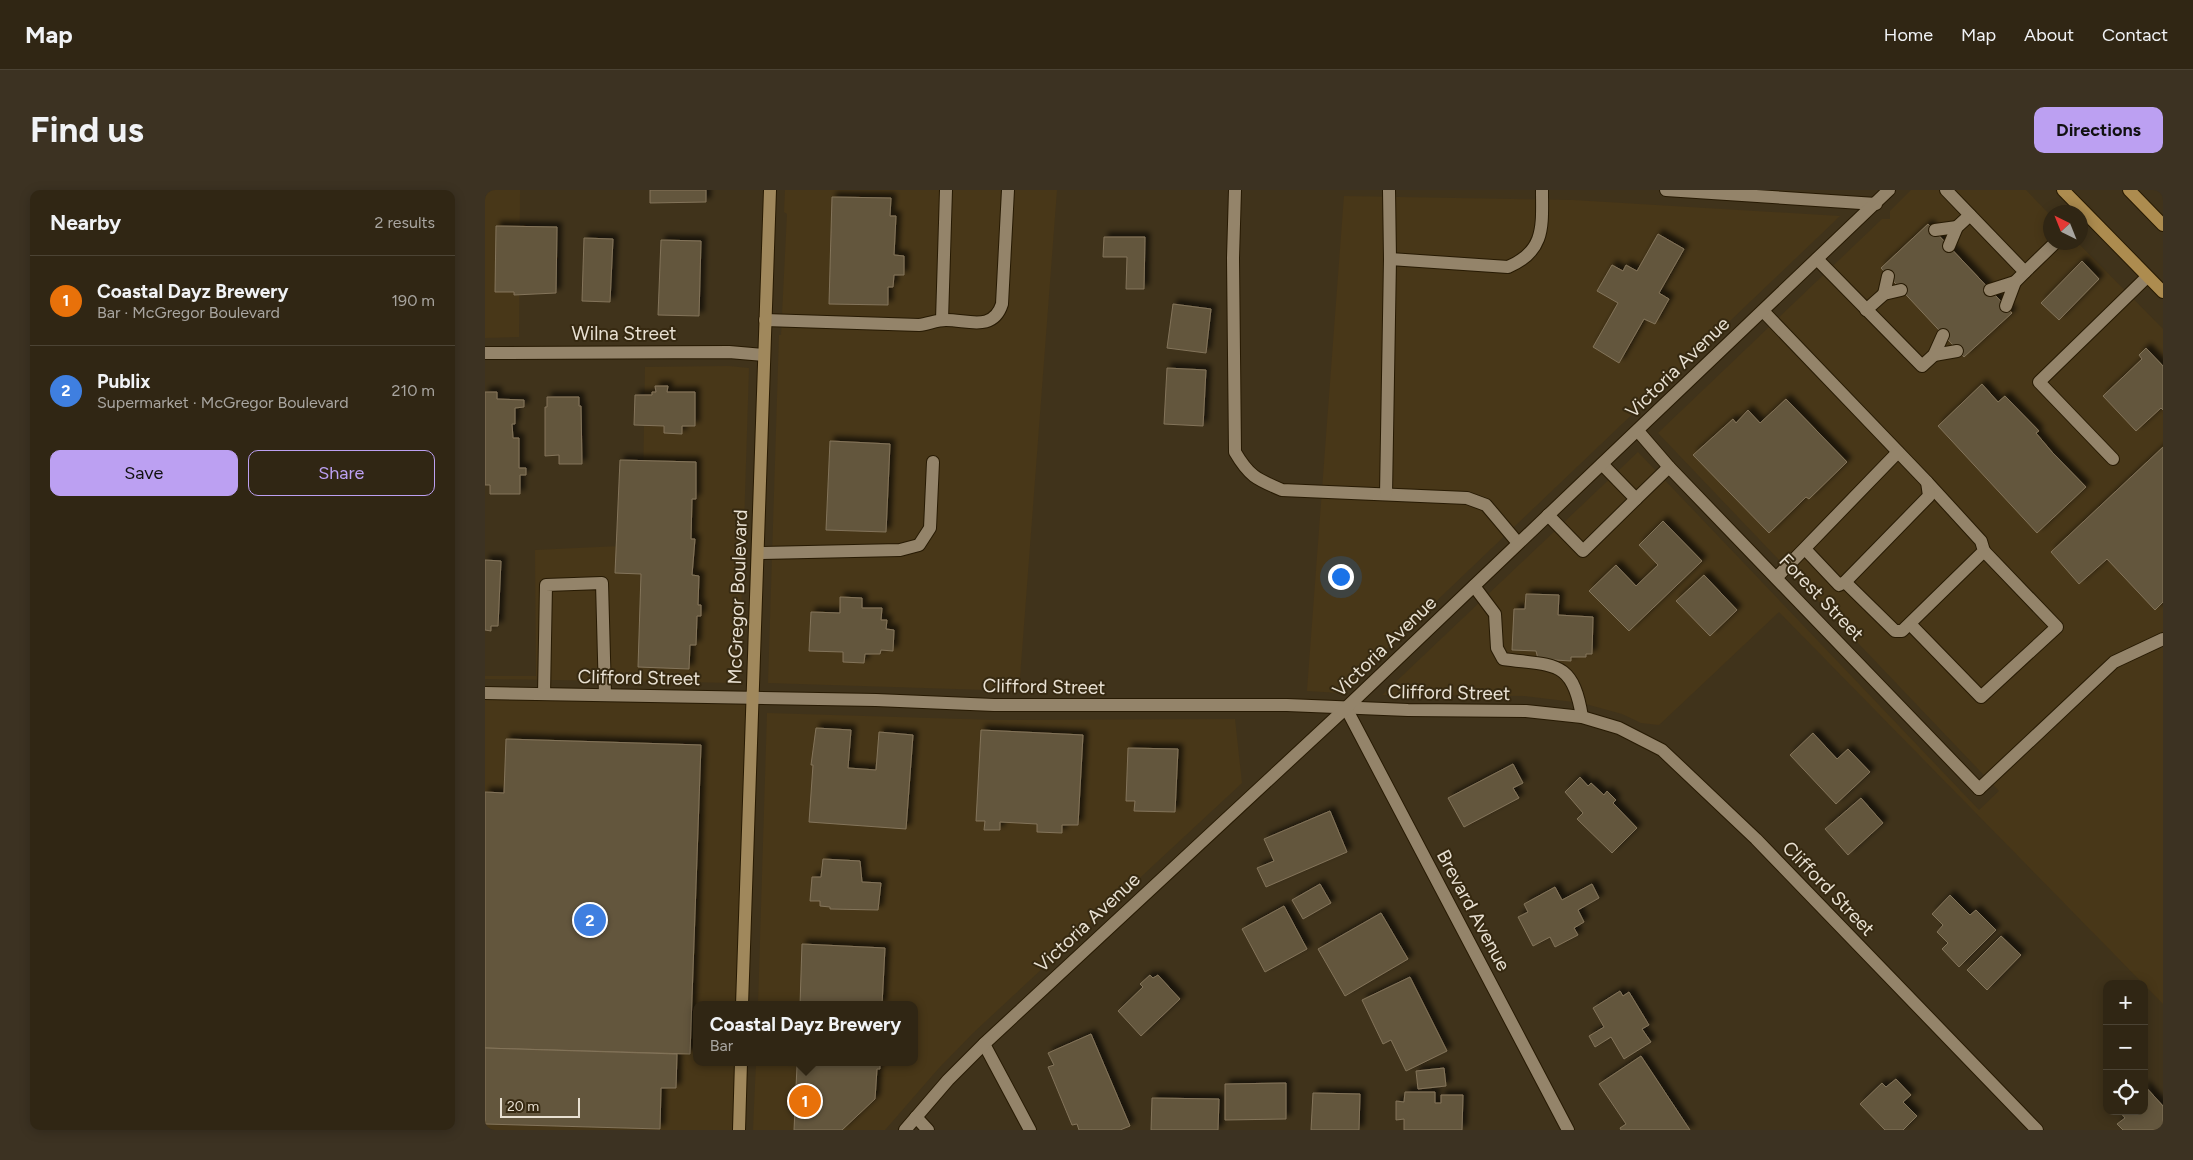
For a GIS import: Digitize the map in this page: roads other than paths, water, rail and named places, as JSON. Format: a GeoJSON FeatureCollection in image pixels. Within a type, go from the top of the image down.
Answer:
{"type":"FeatureCollection","features":[{"type":"Feature","properties":{"kind":"main road","name":"McGregor Boulevard"},"geometry":{"type":"LineString","coordinates":[[743,1001],[770,190]]}},
{"type":"Feature","properties":{"kind":"main road"},"geometry":{"type":"LineString","coordinates":[[2063,190],[2075,205]]}},
{"type":"Feature","properties":{"kind":"main road"},"geometry":{"type":"LineString","coordinates":[[2129,190],[2163,225]]}},
{"type":"Feature","properties":{"kind":"main road"},"geometry":{"type":"LineString","coordinates":[[2088,221],[2163,292]]}},
{"type":"Feature","properties":{"kind":"main road"},"geometry":{"type":"LineString","coordinates":[[739,1130],[741,1066]]}},
{"type":"Feature","properties":{"kind":"street"},"geometry":{"type":"LineString","coordinates":[[943,320],[946,190]]}},
{"type":"Feature","properties":{"kind":"street"},"geometry":{"type":"LineString","coordinates":[[765,320],[919,326],[943,320],[984,323],[992,320],[1000,312],[1002,304],[1008,190]]}},
{"type":"Feature","properties":{"kind":"street"},"geometry":{"type":"LineString","coordinates":[[1235,190],[1233,267],[1235,452],[1245,470],[1259,481],[1282,490],[1467,498],[1486,505],[1518,543]]}},
{"type":"Feature","properties":{"kind":"street"},"geometry":{"type":"LineString","coordinates":[[1386,494],[1390,259],[1389,190]]}},
{"type":"Feature","properties":{"kind":"street"},"geometry":{"type":"LineString","coordinates":[[1390,259],[1508,267],[1520,262],[1531,253],[1540,235],[1542,190]]}},
{"type":"Feature","properties":{"kind":"street"},"geometry":{"type":"LineString","coordinates":[[1666,190],[1722,192],[1876,204]]}},
{"type":"Feature","properties":{"kind":"street","name":"Victoria Avenue"},"geometry":{"type":"LineString","coordinates":[[905,1130],[984,1044],[1346,708],[1889,190]]}},
{"type":"Feature","properties":{"kind":"street"},"geometry":{"type":"LineString","coordinates":[[1946,190],[2025,272]]}},
{"type":"Feature","properties":{"kind":"street"},"geometry":{"type":"LineString","coordinates":[[1949,246],[1957,227],[1970,215]]}},
{"type":"Feature","properties":{"kind":"street"},"geometry":{"type":"LineString","coordinates":[[1935,230],[1957,227]]}},
{"type":"Feature","properties":{"kind":"street"},"geometry":{"type":"LineString","coordinates":[[2005,306],[2015,282],[2048,250]]}},
{"type":"Feature","properties":{"kind":"street"},"geometry":{"type":"LineString","coordinates":[[1817,260],[1922,366],[1934,355],[1943,335]]}},
{"type":"Feature","properties":{"kind":"street"},"geometry":{"type":"LineString","coordinates":[[1884,294],[1888,276]]}},
{"type":"Feature","properties":{"kind":"street"},"geometry":{"type":"LineString","coordinates":[[2113,459],[2039,382],[2147,276]]}},
{"type":"Feature","properties":{"kind":"street"},"geometry":{"type":"LineString","coordinates":[[1990,290],[2015,282]]}},
{"type":"Feature","properties":{"kind":"street"},"geometry":{"type":"LineString","coordinates":[[1866,310],[1884,294],[1901,290]]}},
{"type":"Feature","properties":{"kind":"street"},"geometry":{"type":"LineString","coordinates":[[1763,312],[1899,452],[1981,541],[1984,551],[2057,627],[1981,696],[1910,624]]}},
{"type":"Feature","properties":{"kind":"street"},"geometry":{"type":"LineString","coordinates":[[1934,355],[1957,351]]}},
{"type":"Feature","properties":{"kind":"street","name":"Wilna Street"},"geometry":{"type":"LineString","coordinates":[[485,353],[729,352],[764,355]]}},
{"type":"Feature","properties":{"kind":"street","name":"Forest Street"},"geometry":{"type":"LineString","coordinates":[[1638,431],[1669,467],[1777,577],[1979,789],[2115,662],[2163,639]]}},
{"type":"Feature","properties":{"kind":"street"},"geometry":{"type":"LineString","coordinates":[[1777,577],[1899,452]]}},
{"type":"Feature","properties":{"kind":"street"},"geometry":{"type":"LineString","coordinates":[[759,553],[900,550],[919,545],[930,528],[933,462]]}},
{"type":"Feature","properties":{"kind":"street"},"geometry":{"type":"LineString","coordinates":[[1602,464],[1636,499]]}},
{"type":"Feature","properties":{"kind":"street"},"geometry":{"type":"LineString","coordinates":[[1548,515],[1583,551],[1669,467]]}},
{"type":"Feature","properties":{"kind":"street"},"geometry":{"type":"LineString","coordinates":[[1805,549],[1839,585],[1845,582],[1929,496],[1927,482]]}},
{"type":"Feature","properties":{"kind":"street"},"geometry":{"type":"LineString","coordinates":[[1845,582],[1895,631],[1902,631],[1984,551]]}},
{"type":"Feature","properties":{"kind":"street"},"geometry":{"type":"LineString","coordinates":[[544,694],[546,585],[602,583],[605,695]]}},
{"type":"Feature","properties":{"kind":"street"},"geometry":{"type":"LineString","coordinates":[[1474,586],[1495,614],[1497,648],[1503,659],[1554,666],[1568,674],[1578,692],[1582,717]]}},
{"type":"Feature","properties":{"kind":"street","name":"Clifford Street"},"geometry":{"type":"LineString","coordinates":[[485,693],[994,705],[1278,705],[1526,711],[1582,717],[1619,728],[1662,750],[1756,839],[2037,1130]]}},
{"type":"Feature","properties":{"kind":"street","name":"Brevard Avenue"},"geometry":{"type":"LineString","coordinates":[[1346,708],[1569,1130]]}},
{"type":"Feature","properties":{"kind":"street"},"geometry":{"type":"LineString","coordinates":[[984,1044],[1030,1130]]}},
{"type":"Feature","properties":{"kind":"street"},"geometry":{"type":"LineString","coordinates":[[916,1117],[928,1130]]}},
{"type":"Feature","properties":{"kind":"place","name":"Publix"},"geometry":{"type":"Point","coordinates":[590,920]}},
{"type":"Feature","properties":{"kind":"place","name":"Coastal Dayz Brewery"},"geometry":{"type":"Point","coordinates":[805,1101]}}]}
